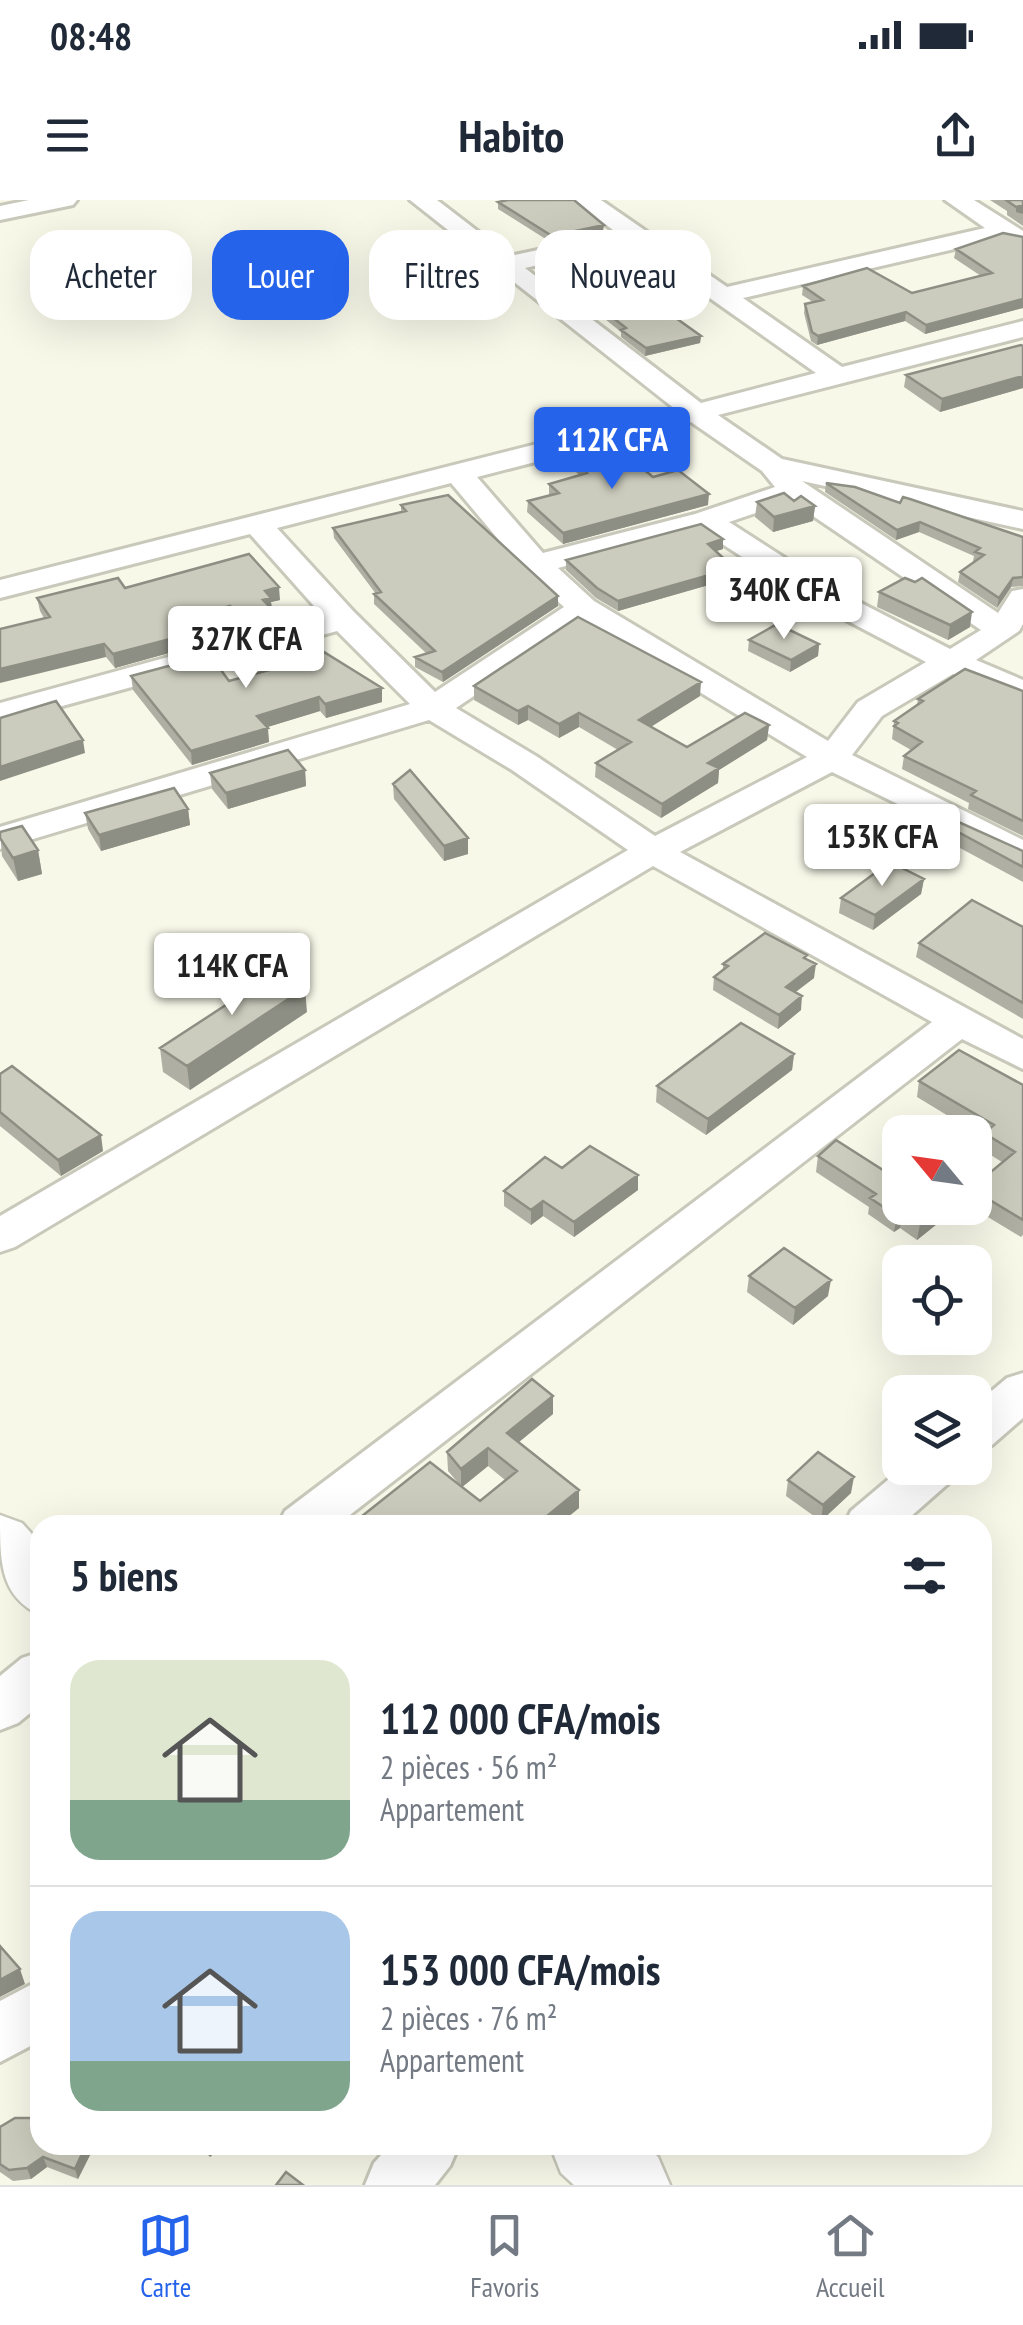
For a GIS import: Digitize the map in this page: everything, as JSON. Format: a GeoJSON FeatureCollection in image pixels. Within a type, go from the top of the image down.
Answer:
{"type":"FeatureCollection","features":[{"type":"Feature","properties":{"kind":"main road"},"geometry":{"type":"LineString","coordinates":[[0,1541],[30,1576]]}},
{"type":"Feature","properties":{"kind":"main road"},"geometry":{"type":"LineString","coordinates":[[599,2155],[630,2185]]}},
{"type":"Feature","properties":{"kind":"street"},"geometry":{"type":"LineString","coordinates":[[0,213],[65,200]]}},
{"type":"Feature","properties":{"kind":"street"},"geometry":{"type":"LineString","coordinates":[[422,200],[462,230]]}},
{"type":"Feature","properties":{"kind":"street"},"geometry":{"type":"LineString","coordinates":[[585,200],[629,230]]}},
{"type":"Feature","properties":{"kind":"street"},"geometry":{"type":"LineString","coordinates":[[956,200],[1015,236]]}},
{"type":"Feature","properties":{"kind":"street"},"geometry":{"type":"LineString","coordinates":[[724,295],[1015,236]]}},
{"type":"Feature","properties":{"kind":"street"},"geometry":{"type":"LineString","coordinates":[[515,270],[693,410],[772,466],[794,490],[1003,631]]}},
{"type":"Feature","properties":{"kind":"street"},"geometry":{"type":"LineString","coordinates":[[711,286],[838,376]]}},
{"type":"Feature","properties":{"kind":"street"},"geometry":{"type":"LineString","coordinates":[[0,589],[1023,329]]}},
{"type":"Feature","properties":{"kind":"street"},"geometry":{"type":"LineString","coordinates":[[772,466],[1023,520]]}},
{"type":"Feature","properties":{"kind":"street"},"geometry":{"type":"LineString","coordinates":[[458,473],[536,564],[584,608],[832,758],[1023,854]]}},
{"type":"Feature","properties":{"kind":"street"},"geometry":{"type":"LineString","coordinates":[[536,564],[706,520],[794,490]]}},
{"type":"Feature","properties":{"kind":"street"},"geometry":{"type":"LineString","coordinates":[[706,520],[784,574],[952,664],[1023,692]]}},
{"type":"Feature","properties":{"kind":"street"},"geometry":{"type":"LineString","coordinates":[[257,524],[342,619],[433,708],[524,763],[657,854],[1023,1056]]}},
{"type":"Feature","properties":{"kind":"street"},"geometry":{"type":"LineString","coordinates":[[0,1236],[593,884],[657,854],[761,793],[832,758],[870,709],[1003,631],[1023,598]]}},
{"type":"Feature","properties":{"kind":"street"},"geometry":{"type":"LineString","coordinates":[[0,838],[433,708],[584,608]]}},
{"type":"Feature","properties":{"kind":"street"},"geometry":{"type":"LineString","coordinates":[[0,714],[342,619]]}},
{"type":"Feature","properties":{"kind":"street"},"geometry":{"type":"LineString","coordinates":[[315,1515],[961,1020]]}},
{"type":"Feature","properties":{"kind":"street"},"geometry":{"type":"LineString","coordinates":[[992,1417],[1023,1390]]}},
{"type":"Feature","properties":{"kind":"street"},"geometry":{"type":"LineString","coordinates":[[880,1515],[914,1485]]}},
{"type":"Feature","properties":{"kind":"street"},"geometry":{"type":"LineString","coordinates":[[0,1707],[30,1682]]}},
{"type":"Feature","properties":{"kind":"street"},"geometry":{"type":"LineString","coordinates":[[0,2034],[30,2014]]}},
{"type":"Feature","properties":{"kind":"street"},"geometry":{"type":"LineString","coordinates":[[396,2185],[421,2155]]}},
{"type":"Feature","properties":{"kind":"building"},"geometry":{"type":"Polygon","coordinates":[[[574,200],[604,225],[580,230],[542,230],[498,202],[574,200]]]}},
{"type":"Feature","properties":{"kind":"building"},"geometry":{"type":"Polygon","coordinates":[[[1006,200],[1023,200],[1023,205],[1016,207],[1006,200]]]}},
{"type":"Feature","properties":{"kind":"building"},"geometry":{"type":"Polygon","coordinates":[[[1003,233],[1023,237],[1023,299],[926,325],[906,312],[818,336],[812,332],[805,304],[823,300],[803,286],[867,268],[912,293],[992,273],[956,249],[1003,233]]]}},
{"type":"Feature","properties":{"kind":"building"},"geometry":{"type":"Polygon","coordinates":[[[616,320],[679,320],[701,336],[646,348],[621,330],[626,328],[616,320]]]}},
{"type":"Feature","properties":{"kind":"building"},"geometry":{"type":"Polygon","coordinates":[[[1021,345],[1023,376],[942,399],[906,375],[1021,345]]]}},
{"type":"Feature","properties":{"kind":"building"},"geometry":{"type":"Polygon","coordinates":[[[619,449],[653,477],[678,470],[709,494],[563,533],[528,501],[559,493],[549,484],[587,473],[574,459],[619,449]]]}},
{"type":"Feature","properties":{"kind":"building"},"geometry":{"type":"Polygon","coordinates":[[[826,483],[855,487],[900,503],[903,497],[1023,537],[1023,577],[1013,578],[999,598],[960,572],[984,555],[975,552],[980,548],[920,522],[897,530],[826,483]]]}},
{"type":"Feature","properties":{"kind":"building"},"geometry":{"type":"Polygon","coordinates":[[[784,493],[794,501],[801,496],[815,506],[774,517],[757,502],[784,493]]]}},
{"type":"Feature","properties":{"kind":"building"},"geometry":{"type":"Polygon","coordinates":[[[448,495],[558,596],[442,672],[415,657],[435,651],[374,594],[381,592],[333,528],[406,511],[401,505],[448,495]]]}},
{"type":"Feature","properties":{"kind":"building"},"geometry":{"type":"Polygon","coordinates":[[[701,524],[723,539],[708,544],[734,568],[618,601],[566,560],[701,524]]]}},
{"type":"Feature","properties":{"kind":"building"},"geometry":{"type":"Polygon","coordinates":[[[249,554],[279,587],[265,591],[271,598],[263,600],[274,611],[243,619],[230,606],[183,620],[193,633],[113,654],[104,644],[0,669],[0,629],[50,617],[37,598],[118,578],[125,588],[249,554]]]}},
{"type":"Feature","properties":{"kind":"building"},"geometry":{"type":"Polygon","coordinates":[[[905,578],[915,582],[922,578],[972,612],[950,625],[879,592],[905,578]]]}},
{"type":"Feature","properties":{"kind":"building"},"geometry":{"type":"Polygon","coordinates":[[[578,617],[701,682],[639,720],[687,747],[745,713],[769,725],[708,763],[719,768],[662,804],[596,763],[631,742],[579,713],[559,724],[528,706],[518,711],[474,686],[578,617]]]}},
{"type":"Feature","properties":{"kind":"building"},"geometry":{"type":"Polygon","coordinates":[[[777,624],[819,644],[791,660],[749,640],[777,624]]]}},
{"type":"Feature","properties":{"kind":"building"},"geometry":{"type":"Polygon","coordinates":[[[295,632],[314,651],[319,649],[382,688],[325,704],[319,697],[257,716],[268,728],[191,751],[131,676],[210,655],[229,681],[287,665],[264,640],[295,632]]]}},
{"type":"Feature","properties":{"kind":"building"},"geometry":{"type":"Polygon","coordinates":[[[965,669],[1023,691],[1023,821],[971,795],[976,791],[904,756],[922,742],[894,726],[898,723],[894,721],[923,701],[918,699],[965,669]]]}},
{"type":"Feature","properties":{"kind":"building"},"geometry":{"type":"Polygon","coordinates":[[[56,701],[83,740],[0,767],[0,718],[56,701]]]}},
{"type":"Feature","properties":{"kind":"building"},"geometry":{"type":"Polygon","coordinates":[[[288,750],[305,770],[226,793],[210,773],[288,750]]]}},
{"type":"Feature","properties":{"kind":"building"},"geometry":{"type":"Polygon","coordinates":[[[410,770],[468,838],[444,846],[393,784],[410,770]]]}},
{"type":"Feature","properties":{"kind":"building"},"geometry":{"type":"Polygon","coordinates":[[[174,788],[188,809],[99,835],[85,813],[174,788]]]}},
{"type":"Feature","properties":{"kind":"building"},"geometry":{"type":"Polygon","coordinates":[[[943,815],[1023,851],[1023,867],[936,820],[943,815]]]}},
{"type":"Feature","properties":{"kind":"building"},"geometry":{"type":"Polygon","coordinates":[[[22,826],[38,850],[13,858],[0,832],[22,826]]]}},
{"type":"Feature","properties":{"kind":"building"},"geometry":{"type":"Polygon","coordinates":[[[890,862],[924,879],[875,915],[841,898],[890,862]]]}},
{"type":"Feature","properties":{"kind":"building"},"geometry":{"type":"Polygon","coordinates":[[[972,900],[1023,927],[1023,1003],[919,943],[972,900]]]}},
{"type":"Feature","properties":{"kind":"building"},"geometry":{"type":"Polygon","coordinates":[[[765,933],[807,955],[804,958],[816,964],[786,987],[802,996],[779,1015],[714,977],[728,966],[723,964],[765,933]]]}},
{"type":"Feature","properties":{"kind":"building"},"geometry":{"type":"Polygon","coordinates":[[[278,971],[305,988],[187,1066],[160,1048],[278,971]]]}},
{"type":"Feature","properties":{"kind":"building"},"geometry":{"type":"Polygon","coordinates":[[[741,1023],[794,1054],[708,1119],[657,1086],[741,1023]]]}},
{"type":"Feature","properties":{"kind":"building"},"geometry":{"type":"Polygon","coordinates":[[[959,1050],[1023,1085],[1023,1220],[992,1201],[992,1171],[1015,1152],[992,1138],[992,1115],[977,1115],[919,1081],[959,1050]]]}},
{"type":"Feature","properties":{"kind":"building"},"geometry":{"type":"Polygon","coordinates":[[[12,1066],[101,1135],[58,1160],[0,1112],[0,1074],[12,1066]]]}},
{"type":"Feature","properties":{"kind":"building"},"geometry":{"type":"Polygon","coordinates":[[[836,1140],[882,1169],[882,1206],[870,1198],[876,1194],[818,1156],[836,1140]]]}},
{"type":"Feature","properties":{"kind":"building"},"geometry":{"type":"Polygon","coordinates":[[[590,1146],[638,1175],[574,1222],[543,1201],[531,1210],[504,1191],[545,1157],[562,1168],[590,1146]]]}},
{"type":"Feature","properties":{"kind":"building"},"geometry":{"type":"Polygon","coordinates":[[[784,1248],[831,1280],[795,1308],[749,1276],[784,1248]]]}},
{"type":"Feature","properties":{"kind":"building"},"geometry":{"type":"Polygon","coordinates":[[[532,1379],[553,1396],[507,1433],[579,1490],[548,1515],[363,1515],[430,1462],[480,1501],[517,1471],[488,1448],[461,1469],[447,1452],[532,1379]]]}},
{"type":"Feature","properties":{"kind":"building"},"geometry":{"type":"Polygon","coordinates":[[[818,1452],[854,1477],[823,1505],[788,1480],[818,1452]]]}},
{"type":"Feature","properties":{"kind":"building"},"geometry":{"type":"Polygon","coordinates":[[[0,1946],[20,1969],[0,1980],[0,1946]]]}},
{"type":"Feature","properties":{"kind":"building"},"geometry":{"type":"Polygon","coordinates":[[[15,2118],[30,2118],[30,2155],[81,2155],[75,2169],[43,2157],[27,2168],[9,2170],[0,2164],[0,2127],[15,2118]]]}},
{"type":"Feature","properties":{"kind":"building"},"geometry":{"type":"Polygon","coordinates":[[[286,2172],[303,2185],[276,2185],[286,2172]]]}}]}
